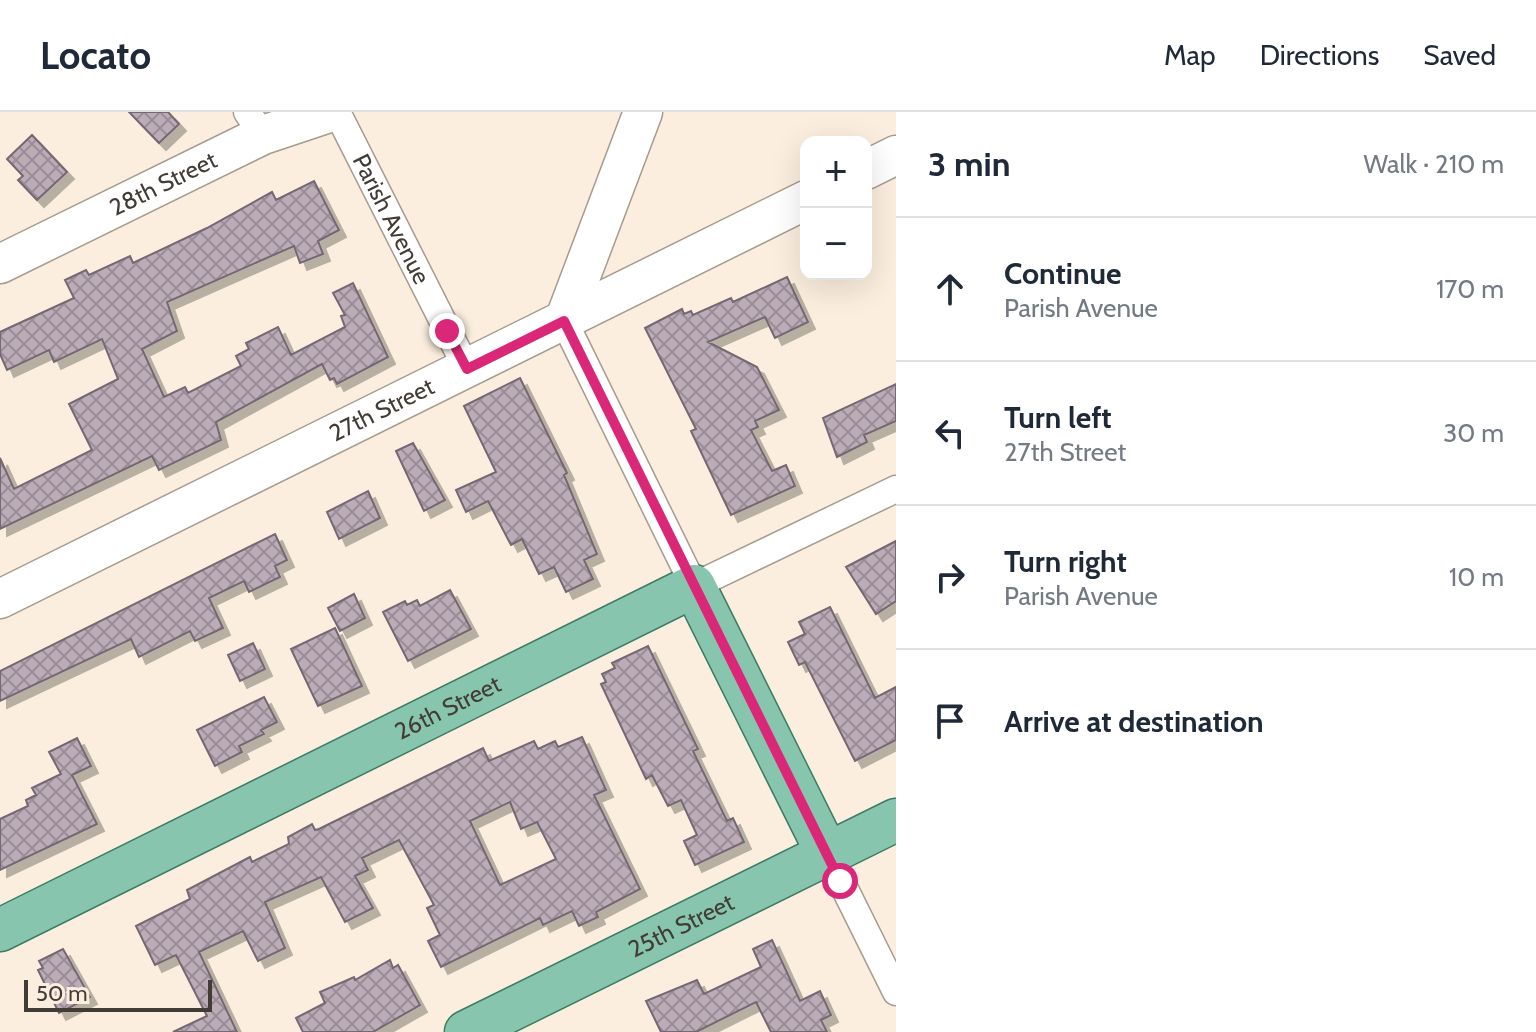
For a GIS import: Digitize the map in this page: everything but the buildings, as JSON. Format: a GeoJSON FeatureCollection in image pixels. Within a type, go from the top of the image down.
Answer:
{"type":"FeatureCollection","features":[{"type":"Feature","properties":{"kind":"main road","name":"28th Street"},"geometry":{"type":"LineString","coordinates":[[0,264],[255,124],[334,112]]}},
{"type":"Feature","properties":{"kind":"main road"},"geometry":{"type":"LineString","coordinates":[[564,321],[643,112]]}},
{"type":"Feature","properties":{"kind":"main road"},"geometry":{"type":"LineString","coordinates":[[872,167],[896,155]]}},
{"type":"Feature","properties":{"kind":"main road","name":"27th Street"},"geometry":{"type":"LineString","coordinates":[[0,599],[800,203]]}},
{"type":"Feature","properties":{"kind":"main road"},"geometry":{"type":"LineString","coordinates":[[694,586],[827,853]]}},
{"type":"Feature","properties":{"kind":"main road","name":"26th Street"},"geometry":{"type":"LineString","coordinates":[[0,930],[694,586]]}},
{"type":"Feature","properties":{"kind":"main road","name":"25th Street"},"geometry":{"type":"LineString","coordinates":[[466,1032],[896,820]]}},
{"type":"Feature","properties":{"kind":"street","name":"Parish Avenue"},"geometry":{"type":"LineString","coordinates":[[334,112],[467,369]]}},
{"type":"Feature","properties":{"kind":"street"},"geometry":{"type":"LineString","coordinates":[[564,321],[694,586]]}},
{"type":"Feature","properties":{"kind":"street","name":"26th Street"},"geometry":{"type":"LineString","coordinates":[[694,586],[896,489]]}},
{"type":"Feature","properties":{"kind":"street"},"geometry":{"type":"LineString","coordinates":[[827,853],[896,992]]}},
{"type":"Feature","properties":{"kind":"route"},"geometry":{"type":"LineString","coordinates":[[447,331],[467,369],[564,321],[840,881]]}}]}
